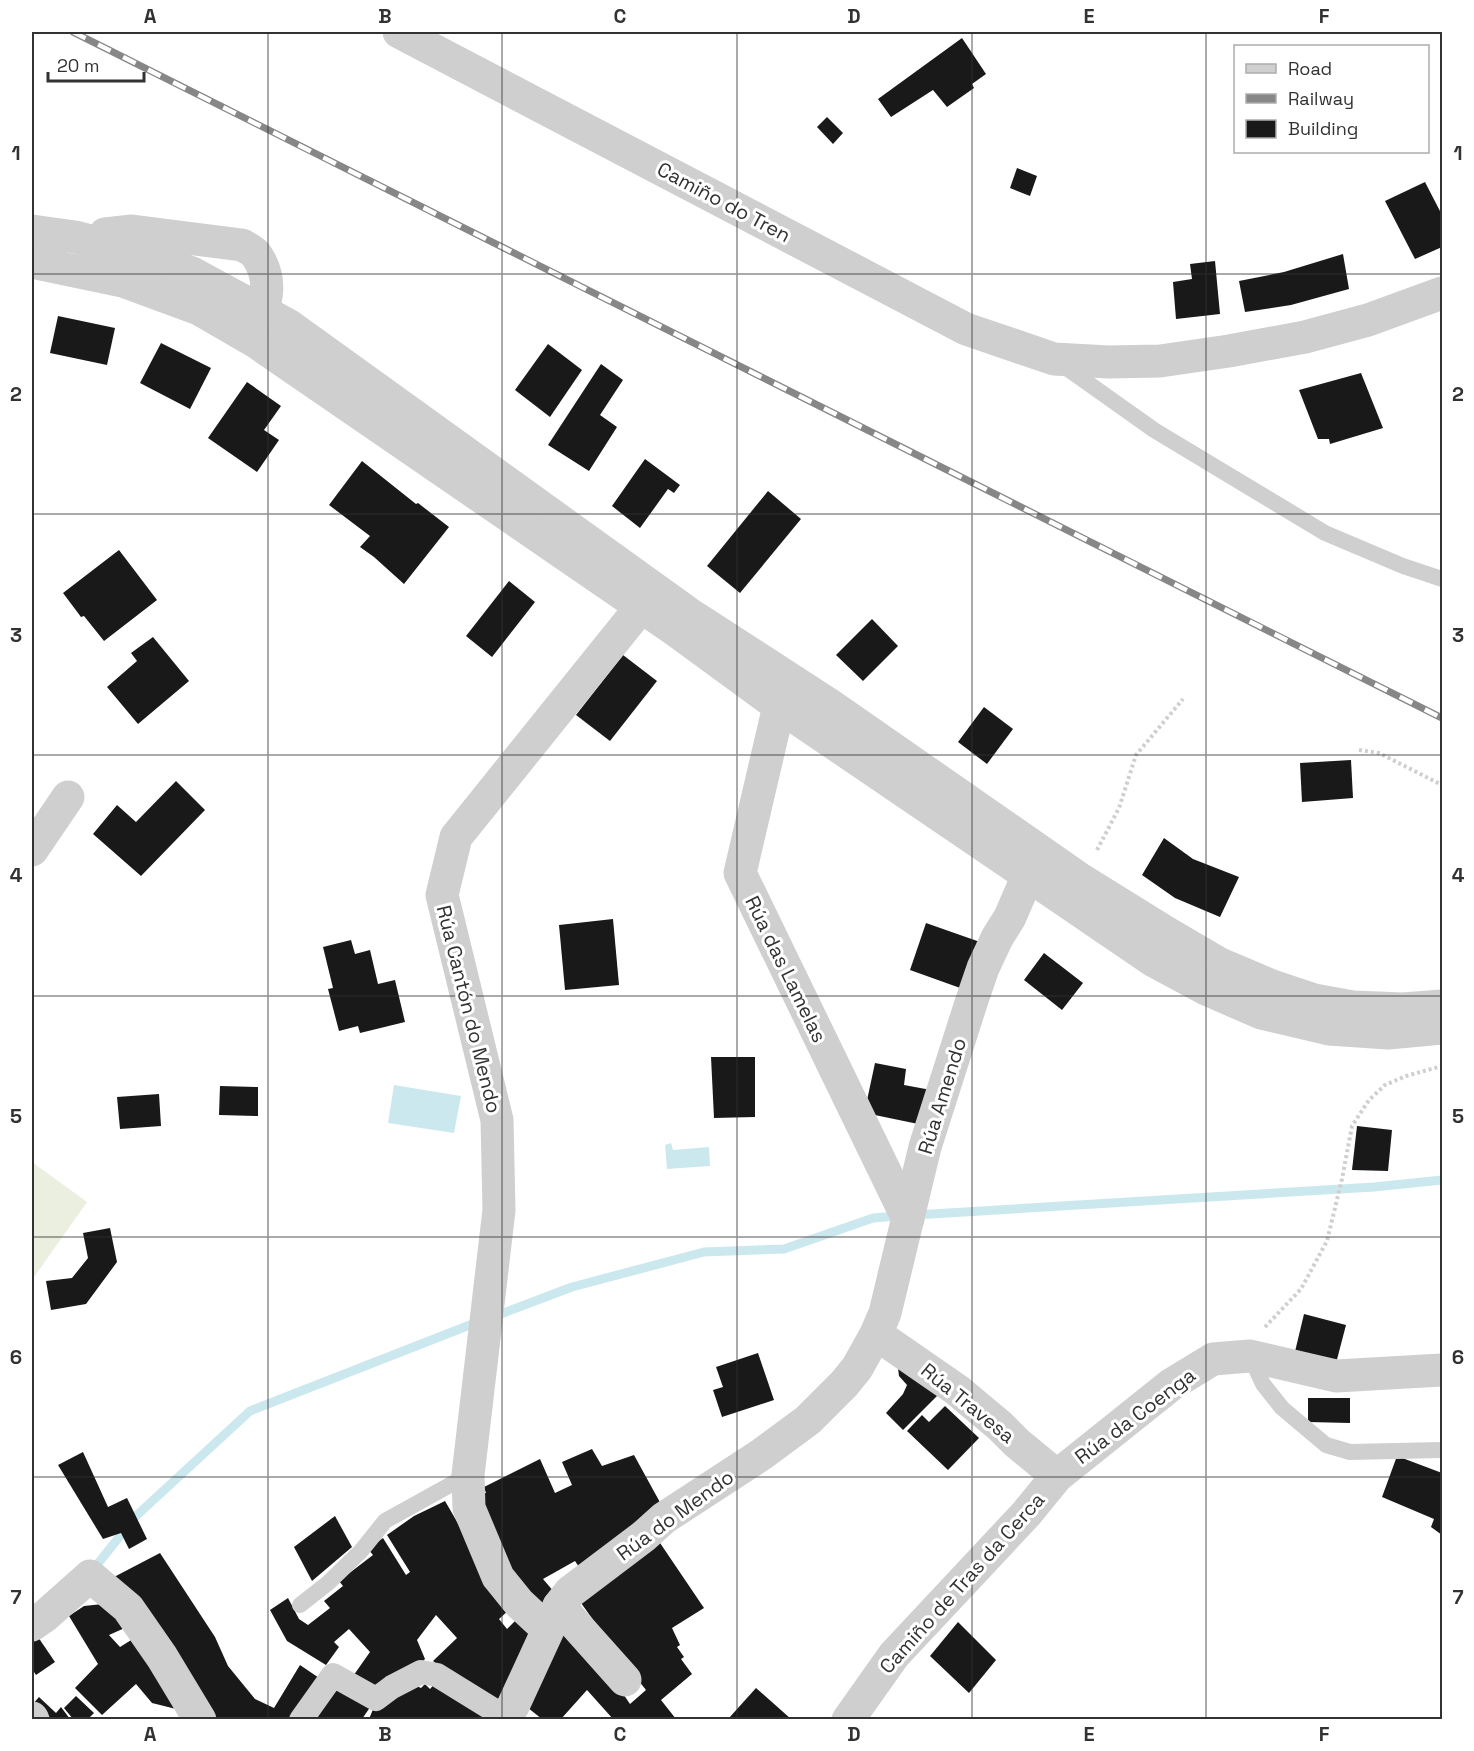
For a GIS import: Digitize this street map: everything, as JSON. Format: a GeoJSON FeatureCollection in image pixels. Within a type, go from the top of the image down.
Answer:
{"type":"FeatureCollection","features":[{"type":"Feature","properties":{"kind":"street","name":"Camiño do Tren"},"geometry":{"type":"LineString","coordinates":[[399,32],[966,329],[1054,359],[1109,362],[1160,361],[1229,351],[1305,337],[1368,320],[1443,293]]}},
{"type":"Feature","properties":{"kind":"street"},"geometry":{"type":"LineString","coordinates":[[32,231],[75,237],[139,255],[257,315],[298,332],[688,613],[831,705],[1080,879],[1220,964],[1272,986],[1314,1000],[1353,1007],[1403,1009],[1443,1006]]}},
{"type":"Feature","properties":{"kind":"street"},"geometry":{"type":"LineString","coordinates":[[75,237],[132,231],[242,244],[257,254],[265,272],[267,293],[257,315]]}},
{"type":"Feature","properties":{"kind":"street"},"geometry":{"type":"LineString","coordinates":[[193,282],[195,261],[220,242]]}},
{"type":"Feature","properties":{"kind":"street"},"geometry":{"type":"LineString","coordinates":[[32,247],[89,255],[166,280],[193,282]]}},
{"type":"Feature","properties":{"kind":"street"},"geometry":{"type":"LineString","coordinates":[[32,262],[123,281],[199,309],[256,342],[780,706],[1030,870],[1107,916],[1167,933]]}},
{"type":"Feature","properties":{"kind":"street"},"geometry":{"type":"LineString","coordinates":[[257,315],[327,370],[339,382],[360,414]]}},
{"type":"Feature","properties":{"kind":"street","name":"Rúa Cantón do Mendo"},"geometry":{"type":"LineString","coordinates":[[625,1680],[553,1618],[519,1603],[498,1577],[469,1509],[468,1475],[499,1210],[497,1120],[442,895],[456,837],[641,608]]}},
{"type":"Feature","properties":{"kind":"street"},"geometry":{"type":"LineString","coordinates":[[831,705],[873,752],[924,791],[1154,961],[1206,989],[1261,1012],[1329,1029],[1388,1033],[1443,1028]]}},
{"type":"Feature","properties":{"kind":"street","name":"Rúa das Lamelas"},"geometry":{"type":"LineString","coordinates":[[780,706],[740,873],[908,1219]]}},
{"type":"Feature","properties":{"kind":"street"},"geometry":{"type":"LineString","coordinates":[[32,850],[68,797]]}},
{"type":"Feature","properties":{"kind":"street","name":"Rúa Amendo"},"geometry":{"type":"LineString","coordinates":[[876,1335],[885,1313],[925,1147],[967,1012],[983,968],[1010,917],[1030,870]]}},
{"type":"Feature","properties":{"kind":"street","name":"Rúa Travesa"},"geometry":{"type":"LineString","coordinates":[[876,1335],[957,1390],[1057,1476]]}},
{"type":"Feature","properties":{"kind":"street","name":"Rúa do Mendo"},"geometry":{"type":"LineString","coordinates":[[504,1718],[513,1706],[553,1618],[570,1592],[664,1518],[762,1454],[808,1420],[857,1368],[876,1335]]}},
{"type":"Feature","properties":{"kind":"street","name":"Rúa da Coenga"},"geometry":{"type":"LineString","coordinates":[[1057,1476],[1172,1384],[1213,1359],[1250,1356],[1336,1376],[1443,1370]]}},
{"type":"Feature","properties":{"kind":"street","name":"Camiño de Tras da Cerca"},"geometry":{"type":"LineString","coordinates":[[848,1719],[894,1655],[1026,1514],[1057,1476]]}},
{"type":"Feature","properties":{"kind":"street"},"geometry":{"type":"LineString","coordinates":[[32,1625],[90,1576],[128,1608],[162,1657],[200,1719]]}},
{"type":"Feature","properties":{"kind":"street"},"geometry":{"type":"LineString","coordinates":[[301,1719],[333,1675],[370,1709],[392,1686],[421,1672],[437,1675],[504,1718]]}},
{"type":"Feature","properties":{"kind":"lane"},"geometry":{"type":"LineString","coordinates":[[1054,359],[1154,430],[1324,532],[1402,566],[1443,579]]}},
{"type":"Feature","properties":{"kind":"lane"},"geometry":{"type":"LineString","coordinates":[[1250,1356],[1263,1384],[1282,1408],[1326,1445],[1350,1452],[1443,1450]]}},
{"type":"Feature","properties":{"kind":"lane"},"geometry":{"type":"LineString","coordinates":[[300,1605],[328,1583],[361,1551],[385,1521],[468,1475]]}},
{"type":"Feature","properties":{"kind":"path"},"geometry":{"type":"LineString","coordinates":[[1080,879],[1119,808],[1136,755],[1183,699]]}},
{"type":"Feature","properties":{"kind":"path"},"geometry":{"type":"LineString","coordinates":[[1359,750],[1379,753],[1443,785]]}},
{"type":"Feature","properties":{"kind":"path"},"geometry":{"type":"LineString","coordinates":[[1250,1356],[1257,1335],[1301,1288],[1327,1241],[1352,1126],[1369,1100],[1385,1085],[1406,1076],[1443,1066]]}},
{"type":"Feature","properties":{"kind":"shaded area"},"geometry":{"type":"Polygon","coordinates":[[[32,1162],[87,1202],[32,1280],[32,1162]]]}},
{"type":"Feature","properties":{"kind":"water"},"geometry":{"type":"Polygon","coordinates":[[[394,1085],[461,1096],[454,1133],[388,1123],[394,1085]]]}},
{"type":"Feature","properties":{"kind":"water"},"geometry":{"type":"Polygon","coordinates":[[[671,1143],[673,1150],[709,1147],[710,1166],[667,1169],[665,1145],[671,1143]]]}},
{"type":"Feature","properties":{"kind":"building"},"geometry":{"type":"Polygon","coordinates":[[[962,38],[986,74],[972,84],[974,88],[947,107],[933,90],[891,117],[878,99],[962,38]]]}},
{"type":"Feature","properties":{"kind":"building"},"geometry":{"type":"Polygon","coordinates":[[[827,117],[843,133],[833,144],[817,127],[827,117]]]}},
{"type":"Feature","properties":{"kind":"building"},"geometry":{"type":"Polygon","coordinates":[[[1017,168],[1037,176],[1030,196],[1010,188],[1017,168]]]}},
{"type":"Feature","properties":{"kind":"building"},"geometry":{"type":"Polygon","coordinates":[[[1425,182],[1442,215],[1442,247],[1415,259],[1385,201],[1425,182]]]}},
{"type":"Feature","properties":{"kind":"building"},"geometry":{"type":"Polygon","coordinates":[[[1343,254],[1349,289],[1291,305],[1245,312],[1239,281],[1284,272],[1343,254]]]}},
{"type":"Feature","properties":{"kind":"building"},"geometry":{"type":"Polygon","coordinates":[[[1215,261],[1220,314],[1176,319],[1173,282],[1192,279],[1190,264],[1215,261]]]}},
{"type":"Feature","properties":{"kind":"building"},"geometry":{"type":"Polygon","coordinates":[[[58,316],[115,328],[107,365],[50,353],[58,316]]]}},
{"type":"Feature","properties":{"kind":"building"},"geometry":{"type":"Polygon","coordinates":[[[161,343],[211,368],[190,409],[140,383],[161,343]]]}},
{"type":"Feature","properties":{"kind":"building"},"geometry":{"type":"Polygon","coordinates":[[[548,344],[582,370],[550,417],[515,390],[548,344]]]}},
{"type":"Feature","properties":{"kind":"building"},"geometry":{"type":"Polygon","coordinates":[[[601,364],[623,380],[600,415],[617,427],[589,471],[548,445],[601,364]]]}},
{"type":"Feature","properties":{"kind":"building"},"geometry":{"type":"Polygon","coordinates":[[[1361,373],[1383,428],[1330,444],[1329,439],[1318,439],[1299,390],[1361,373]]]}},
{"type":"Feature","properties":{"kind":"building"},"geometry":{"type":"Polygon","coordinates":[[[247,382],[281,406],[264,430],[279,440],[257,472],[208,438],[247,382]]]}},
{"type":"Feature","properties":{"kind":"building"},"geometry":{"type":"Polygon","coordinates":[[[645,459],[680,485],[674,493],[668,489],[640,528],[612,506],[645,459]]]}},
{"type":"Feature","properties":{"kind":"building"},"geometry":{"type":"Polygon","coordinates":[[[362,461],[449,527],[404,584],[360,547],[370,536],[329,505],[362,461]]]}},
{"type":"Feature","properties":{"kind":"building"},"geometry":{"type":"Polygon","coordinates":[[[768,491],[801,519],[740,593],[707,566],[768,491]]]}},
{"type":"Feature","properties":{"kind":"building"},"geometry":{"type":"Polygon","coordinates":[[[119,550],[157,600],[104,641],[84,616],[81,617],[63,593],[119,550]]]}},
{"type":"Feature","properties":{"kind":"building"},"geometry":{"type":"Polygon","coordinates":[[[509,581],[535,602],[492,657],[466,636],[509,581]]]}},
{"type":"Feature","properties":{"kind":"building"},"geometry":{"type":"Polygon","coordinates":[[[872,619],[898,646],[863,681],[836,655],[872,619]]]}},
{"type":"Feature","properties":{"kind":"building"},"geometry":{"type":"Polygon","coordinates":[[[153,637],[189,681],[138,724],[107,687],[137,661],[131,653],[153,637]]]}},
{"type":"Feature","properties":{"kind":"building"},"geometry":{"type":"Polygon","coordinates":[[[623,655],[657,681],[610,741],[576,715],[623,655]]]}},
{"type":"Feature","properties":{"kind":"building"},"geometry":{"type":"Polygon","coordinates":[[[984,707],[1013,729],[987,764],[958,742],[984,707]]]}},
{"type":"Feature","properties":{"kind":"building"},"geometry":{"type":"Polygon","coordinates":[[[1351,760],[1353,798],[1302,802],[1300,763],[1351,760]]]}},
{"type":"Feature","properties":{"kind":"building"},"geometry":{"type":"Polygon","coordinates":[[[176,781],[205,810],[141,876],[93,834],[117,805],[136,822],[176,781]]]}},
{"type":"Feature","properties":{"kind":"building"},"geometry":{"type":"Polygon","coordinates":[[[1164,838],[1193,859],[1239,877],[1220,917],[1175,898],[1142,875],[1164,838]]]}},
{"type":"Feature","properties":{"kind":"building"},"geometry":{"type":"Polygon","coordinates":[[[613,919],[619,985],[565,990],[559,925],[613,919]]]}},
{"type":"Feature","properties":{"kind":"building"},"geometry":{"type":"Polygon","coordinates":[[[926,923],[980,942],[963,989],[910,970],[926,923]]]}},
{"type":"Feature","properties":{"kind":"building"},"geometry":{"type":"Polygon","coordinates":[[[351,940],[355,954],[370,950],[378,984],[395,980],[405,1022],[360,1033],[358,1026],[339,1031],[328,989],[333,988],[323,947],[351,940]]]}},
{"type":"Feature","properties":{"kind":"building"},"geometry":{"type":"Polygon","coordinates":[[[1044,953],[1083,983],[1062,1010],[1024,980],[1044,953]]]}},
{"type":"Feature","properties":{"kind":"building"},"geometry":{"type":"Polygon","coordinates":[[[711,1057],[755,1057],[755,1117],[714,1118],[711,1057]]]}},
{"type":"Feature","properties":{"kind":"building"},"geometry":{"type":"Polygon","coordinates":[[[875,1063],[906,1069],[904,1085],[931,1090],[923,1125],[870,1114],[866,1105],[875,1063]]]}},
{"type":"Feature","properties":{"kind":"building"},"geometry":{"type":"Polygon","coordinates":[[[220,1086],[258,1087],[258,1116],[219,1115],[220,1086]]]}},
{"type":"Feature","properties":{"kind":"building"},"geometry":{"type":"Polygon","coordinates":[[[159,1094],[161,1126],[120,1129],[117,1097],[159,1094]]]}},
{"type":"Feature","properties":{"kind":"building"},"geometry":{"type":"Polygon","coordinates":[[[1357,1126],[1392,1130],[1388,1171],[1352,1170],[1357,1126]]]}},
{"type":"Feature","properties":{"kind":"building"},"geometry":{"type":"Polygon","coordinates":[[[110,1228],[117,1262],[86,1304],[51,1310],[46,1281],[72,1278],[88,1258],[83,1233],[110,1228]]]}},
{"type":"Feature","properties":{"kind":"building"},"geometry":{"type":"Polygon","coordinates":[[[1304,1314],[1346,1325],[1334,1371],[1293,1360],[1304,1314]]]}},
{"type":"Feature","properties":{"kind":"building"},"geometry":{"type":"Polygon","coordinates":[[[758,1353],[774,1400],[722,1417],[713,1390],[723,1387],[716,1367],[758,1353]]]}},
{"type":"Feature","properties":{"kind":"building"},"geometry":{"type":"Polygon","coordinates":[[[897,1360],[944,1389],[903,1430],[886,1413],[903,1394],[907,1385],[899,1376],[897,1360]]]}},
{"type":"Feature","properties":{"kind":"building"},"geometry":{"type":"Polygon","coordinates":[[[1308,1398],[1350,1398],[1350,1423],[1308,1422],[1308,1398]]]}},
{"type":"Feature","properties":{"kind":"building"},"geometry":{"type":"Polygon","coordinates":[[[945,1406],[979,1438],[948,1470],[907,1431],[922,1415],[929,1422],[945,1406]]]}},
{"type":"Feature","properties":{"kind":"building"},"geometry":{"type":"Polygon","coordinates":[[[592,1449],[602,1466],[634,1455],[662,1506],[579,1567],[575,1561],[543,1579],[555,1593],[541,1616],[511,1584],[480,1494],[486,1493],[484,1487],[540,1459],[555,1493],[572,1485],[562,1462],[592,1449]]]}},
{"type":"Feature","properties":{"kind":"building"},"geometry":{"type":"Polygon","coordinates":[[[83,1452],[108,1507],[127,1498],[147,1539],[129,1549],[121,1533],[103,1539],[58,1465],[83,1452]]]}},
{"type":"Feature","properties":{"kind":"building"},"geometry":{"type":"Polygon","coordinates":[[[1397,1456],[1442,1473],[1442,1535],[1431,1527],[1434,1519],[1382,1497],[1397,1456]]]}},
{"type":"Feature","properties":{"kind":"building"},"geometry":{"type":"Polygon","coordinates":[[[445,1501],[511,1608],[499,1619],[507,1629],[522,1614],[542,1634],[502,1711],[457,1682],[433,1661],[457,1638],[436,1615],[417,1640],[425,1659],[407,1678],[366,1688],[351,1679],[370,1652],[349,1629],[334,1642],[339,1647],[326,1665],[287,1641],[270,1610],[288,1598],[299,1619],[308,1625],[330,1608],[324,1601],[343,1586],[339,1581],[373,1555],[368,1549],[383,1538],[406,1575],[410,1572],[387,1535],[414,1516],[445,1501]]]}},
{"type":"Feature","properties":{"kind":"building"},"geometry":{"type":"Polygon","coordinates":[[[335,1516],[352,1547],[312,1581],[294,1547],[335,1516]]]}},
{"type":"Feature","properties":{"kind":"building"},"geometry":{"type":"Polygon","coordinates":[[[656,1537],[704,1608],[672,1628],[680,1645],[677,1647],[684,1657],[681,1659],[692,1674],[661,1700],[676,1719],[613,1719],[587,1690],[561,1719],[542,1719],[523,1704],[567,1620],[603,1664],[630,1704],[646,1690],[576,1596],[656,1537]]]}},
{"type":"Feature","properties":{"kind":"building"},"geometry":{"type":"Polygon","coordinates":[[[160,1553],[215,1637],[228,1666],[255,1699],[274,1708],[300,1665],[322,1680],[296,1719],[209,1719],[114,1577],[160,1553]]]}},
{"type":"Feature","properties":{"kind":"building"},"geometry":{"type":"Polygon","coordinates":[[[112,1603],[127,1627],[109,1635],[120,1647],[136,1637],[188,1712],[152,1703],[136,1684],[102,1715],[75,1688],[98,1664],[69,1616],[84,1606],[112,1603]]]}},
{"type":"Feature","properties":{"kind":"building"},"geometry":{"type":"Polygon","coordinates":[[[958,1622],[996,1660],[969,1693],[930,1656],[958,1622]]]}},
{"type":"Feature","properties":{"kind":"building"},"geometry":{"type":"Polygon","coordinates":[[[38,1637],[55,1662],[36,1675],[32,1669],[32,1642],[38,1637]]]}},
{"type":"Feature","properties":{"kind":"building"},"geometry":{"type":"Polygon","coordinates":[[[338,1681],[373,1703],[362,1719],[308,1719],[338,1681]]]}},
{"type":"Feature","properties":{"kind":"building"},"geometry":{"type":"Polygon","coordinates":[[[437,1681],[499,1719],[369,1719],[374,1707],[408,1682],[421,1688],[425,1684],[430,1689],[437,1681]]]}},
{"type":"Feature","properties":{"kind":"building"},"geometry":{"type":"Polygon","coordinates":[[[756,1688],[791,1719],[729,1718],[756,1688]]]}},
{"type":"Feature","properties":{"kind":"building"},"geometry":{"type":"Polygon","coordinates":[[[76,1696],[94,1713],[88,1719],[73,1719],[64,1708],[76,1696]]]}},
{"type":"Feature","properties":{"kind":"building"},"geometry":{"type":"Polygon","coordinates":[[[39,1697],[56,1713],[61,1707],[70,1719],[45,1719],[32,1705],[39,1697]]]}},
{"type":"Feature","properties":{"kind":"waterway"},"geometry":{"type":"LineString","coordinates":[[915,1215],[1374,1187],[1442,1180]]}},
{"type":"Feature","properties":{"kind":"waterway"},"geometry":{"type":"LineString","coordinates":[[493,1317],[572,1287],[704,1252],[784,1249],[873,1218],[898,1216]]}},
{"type":"Feature","properties":{"kind":"waterway"},"geometry":{"type":"LineString","coordinates":[[92,1571],[136,1516],[250,1411],[480,1321]]}},
{"type":"Feature","properties":{"kind":"railway"},"geometry":{"type":"LineString","coordinates":[[73,32],[1442,718]]}}]}
